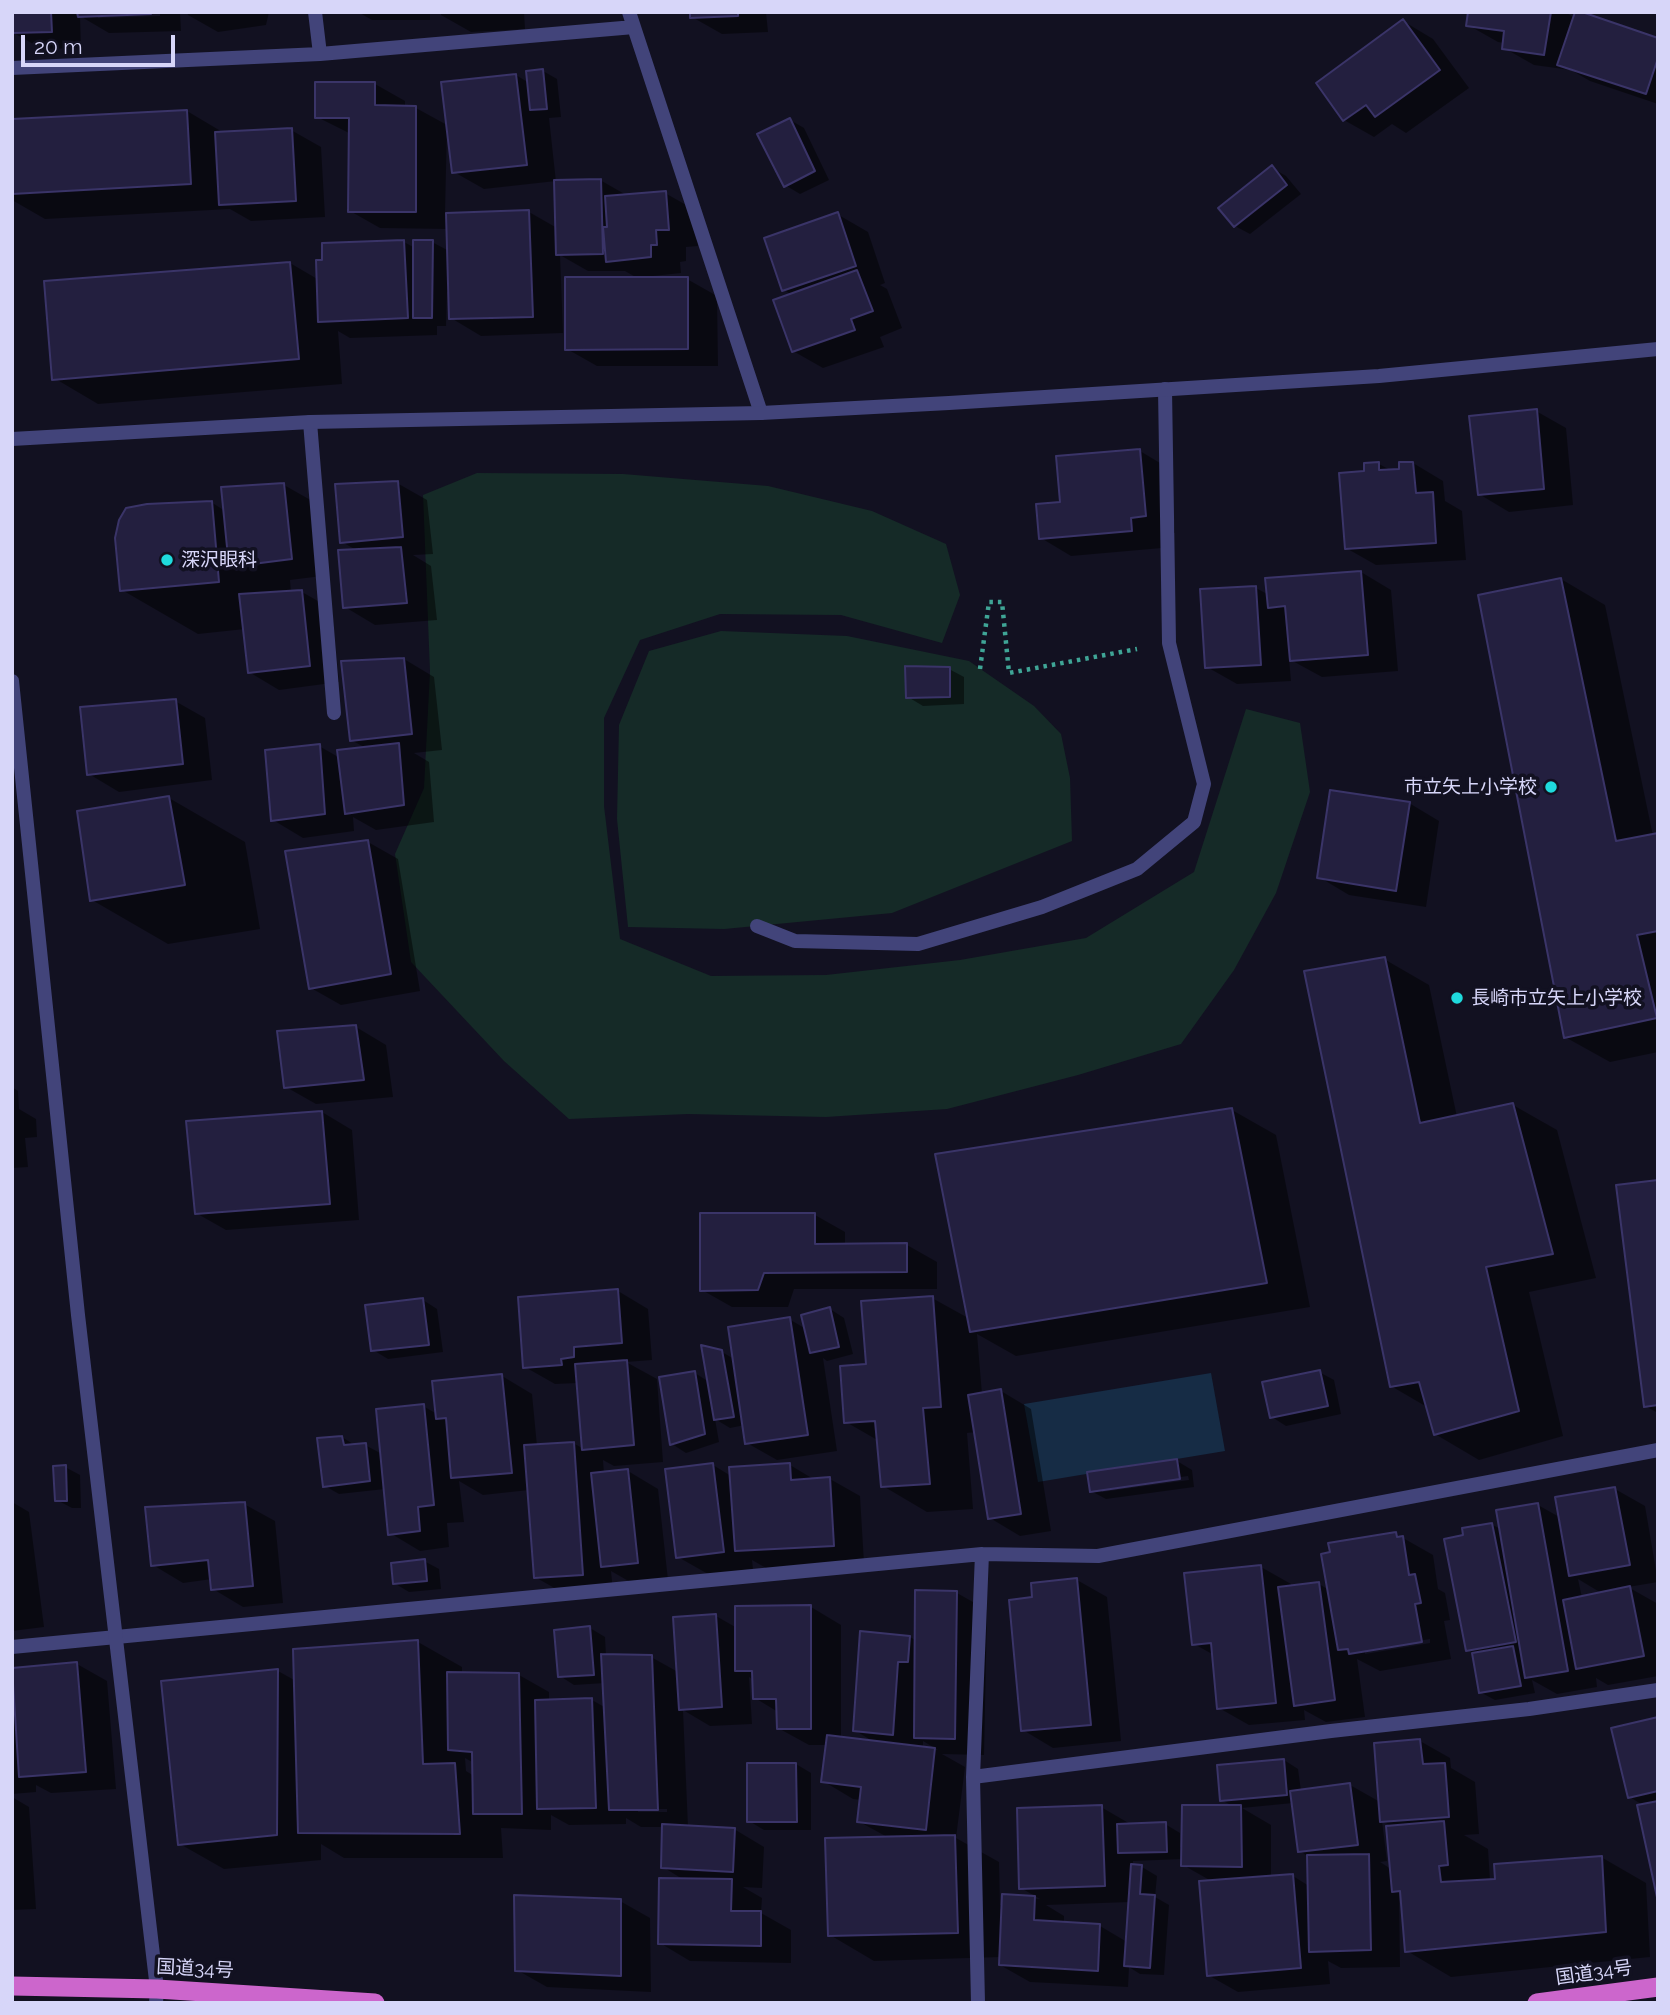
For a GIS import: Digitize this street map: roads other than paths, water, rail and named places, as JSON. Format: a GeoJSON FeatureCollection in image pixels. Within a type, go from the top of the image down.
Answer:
{"type":"FeatureCollection","features":[{"type":"Feature","properties":{"kind":"highway","name":"国道34号"},"geometry":{"type":"LineString","coordinates":[[12,1986],[156,1996],[375,2003]]}},
{"type":"Feature","properties":{"kind":"highway","name":"国道34号"},"geometry":{"type":"LineString","coordinates":[[1537,2003],[1658,1987]]}},
{"type":"Feature","properties":{"kind":"street"},"geometry":{"type":"LineString","coordinates":[[314,12],[320,54]]}},
{"type":"Feature","properties":{"kind":"street"},"geometry":{"type":"LineString","coordinates":[[629,12],[761,412]]}},
{"type":"Feature","properties":{"kind":"street"},"geometry":{"type":"LineString","coordinates":[[12,68],[320,54],[634,27]]}},
{"type":"Feature","properties":{"kind":"street"},"geometry":{"type":"LineString","coordinates":[[12,439],[310,422],[761,412],[1379,376],[1658,349]]}},
{"type":"Feature","properties":{"kind":"street"},"geometry":{"type":"LineString","coordinates":[[757,926],[795,942],[918,944],[1042,907],[1137,869],[1194,822],[1204,784],[1169,643],[1166,389]]}},
{"type":"Feature","properties":{"kind":"street"},"geometry":{"type":"LineString","coordinates":[[310,422],[334,713]]}},
{"type":"Feature","properties":{"kind":"street"},"geometry":{"type":"LineString","coordinates":[[12,681],[78,1315],[156,1996]]}},
{"type":"Feature","properties":{"kind":"street"},"geometry":{"type":"LineString","coordinates":[[12,1647],[982,1554],[1098,1556],[1658,1450]]}},
{"type":"Feature","properties":{"kind":"street"},"geometry":{"type":"LineString","coordinates":[[978,2003],[973,1777],[982,1554]]}},
{"type":"Feature","properties":{"kind":"street"},"geometry":{"type":"LineString","coordinates":[[973,1777],[1331,1731],[1529,1709],[1658,1690]]}},
{"type":"Feature","properties":{"kind":"water"},"geometry":{"type":"Polygon","coordinates":[[[1211,1373],[1225,1451],[1038,1482],[1024,1404],[1211,1373]]]}},
{"type":"Feature","properties":{"kind":"place","name":"深沢眼科"},"geometry":{"type":"Point","coordinates":[167,560]}},
{"type":"Feature","properties":{"kind":"place","name":"市立矢上小学校"},"geometry":{"type":"Point","coordinates":[1551,787]}},
{"type":"Feature","properties":{"kind":"place","name":"長崎市立矢上小学校"},"geometry":{"type":"Point","coordinates":[1457,998]}}]}
